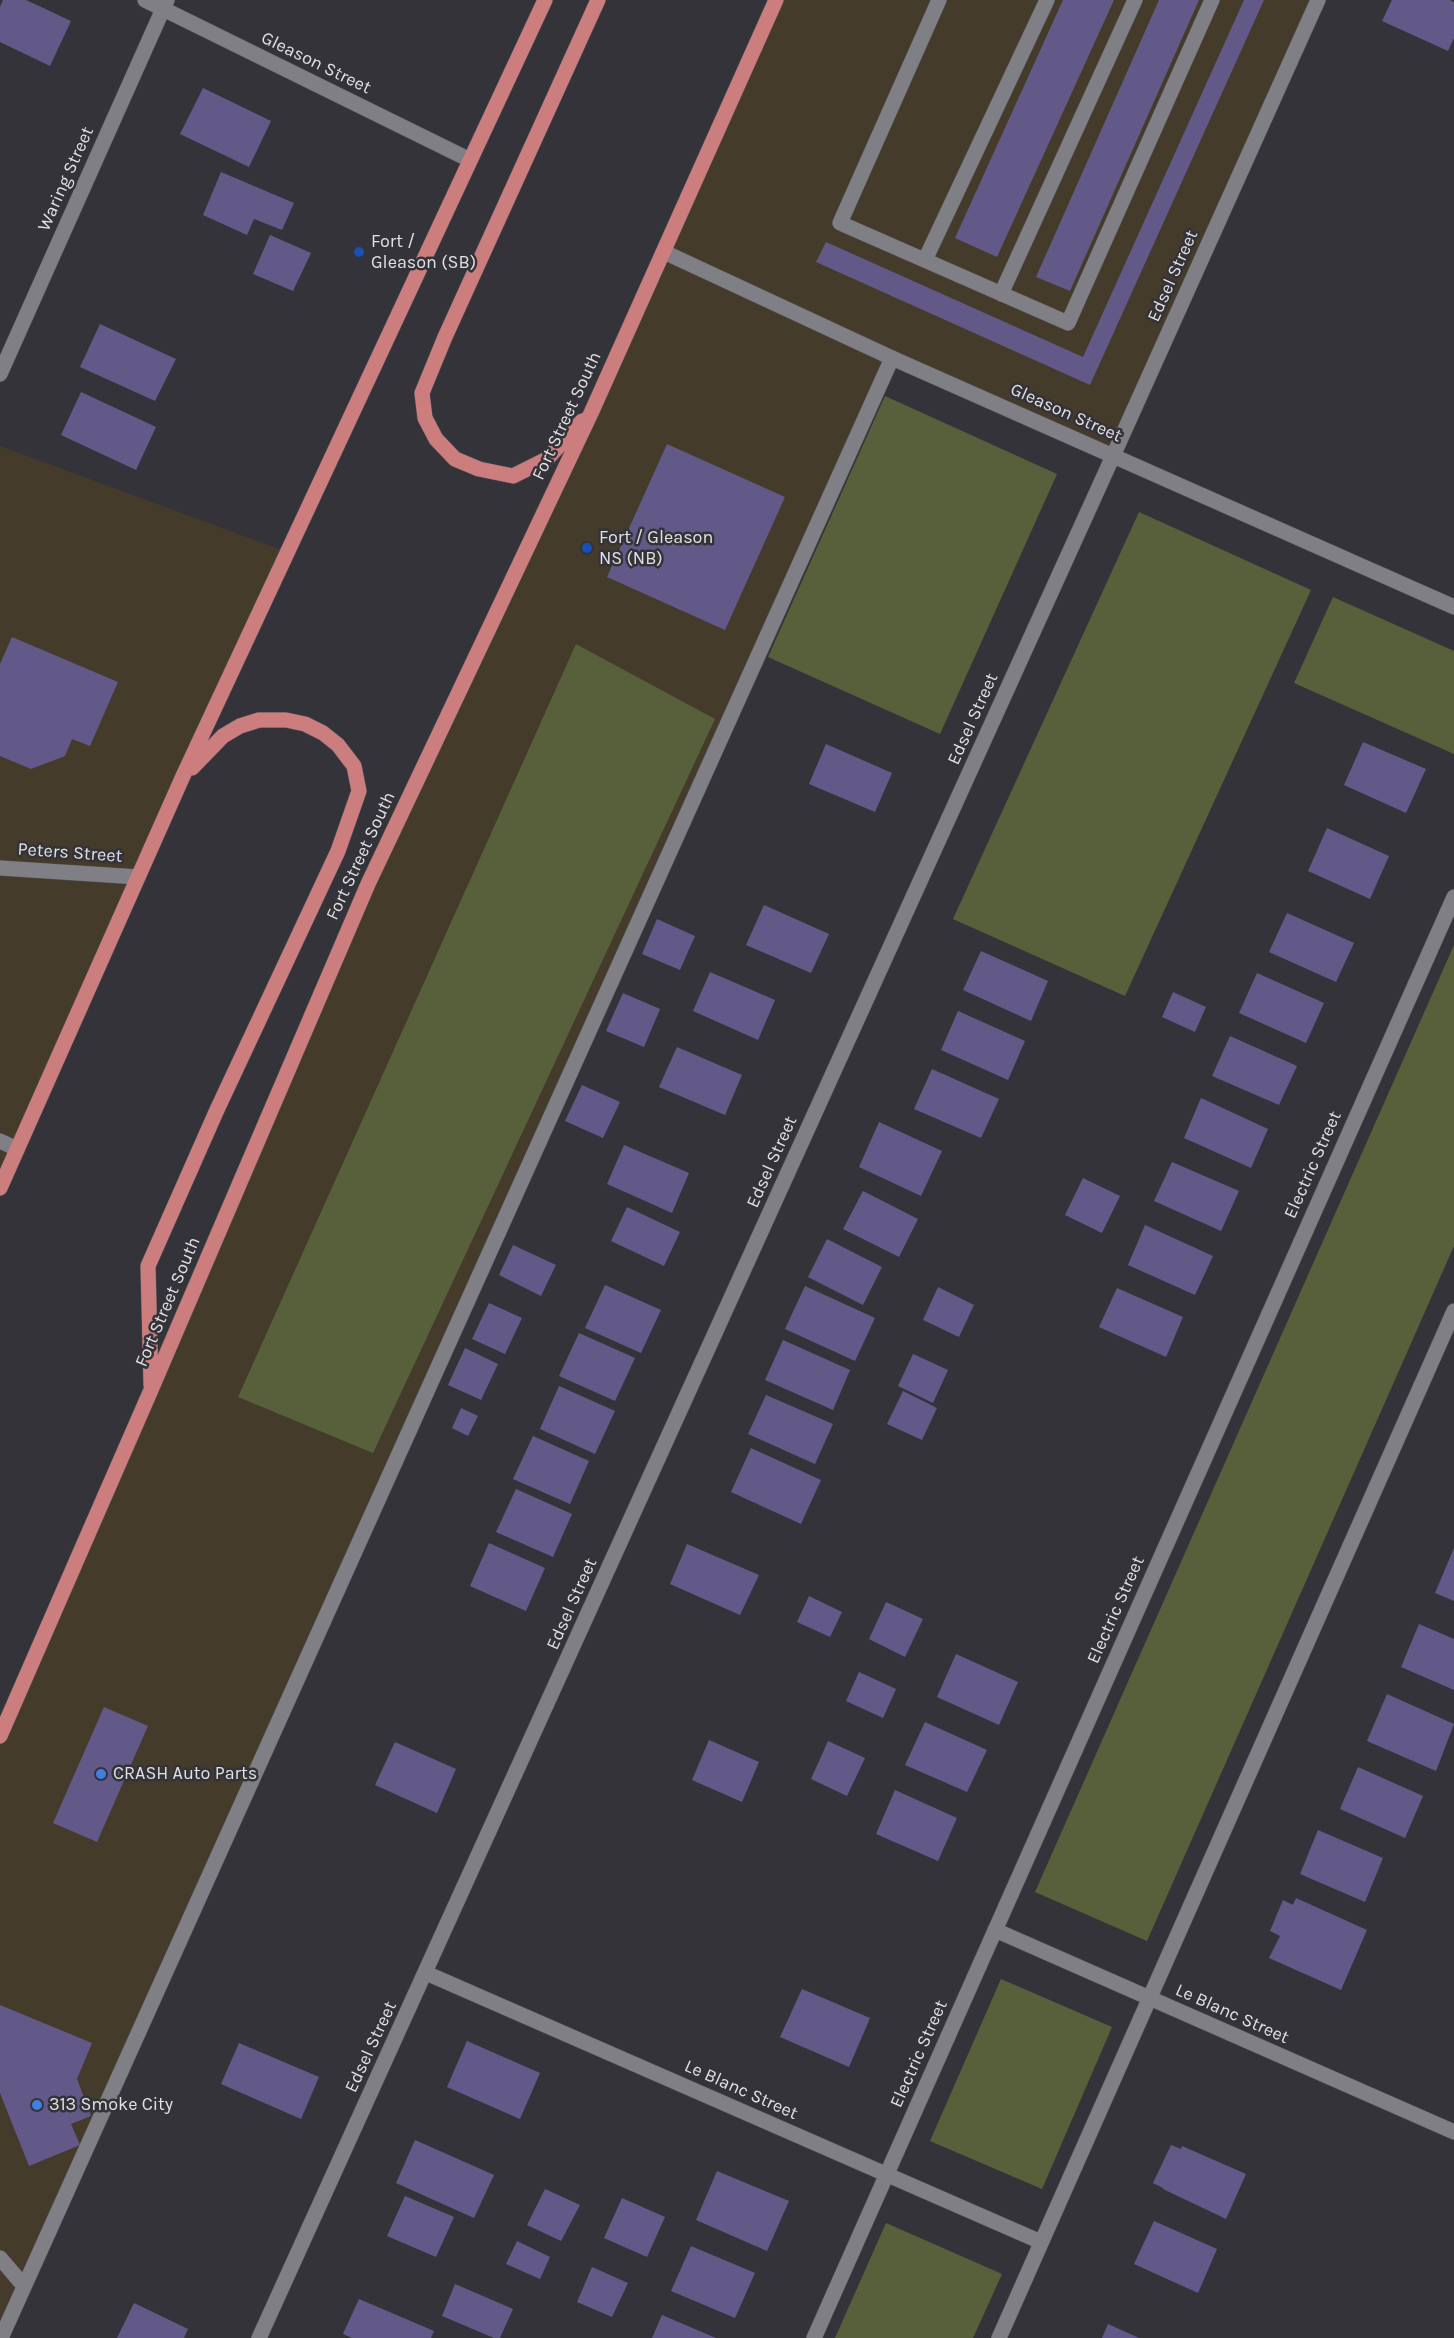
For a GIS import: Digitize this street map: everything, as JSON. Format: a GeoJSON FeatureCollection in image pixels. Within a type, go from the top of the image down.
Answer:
{"type":"FeatureCollection","features":[{"type":"Feature","properties":{"kind":"main road"},"geometry":{"type":"LineString","coordinates":[[0,1188],[183,776],[544,0]]}},
{"type":"Feature","properties":{"kind":"main road"},"geometry":{"type":"LineString","coordinates":[[591,411],[547,459],[513,476],[479,469],[455,459],[436,439],[425,418],[422,393],[445,337],[598,0]]}},
{"type":"Feature","properties":{"kind":"main road","name":"Fort Street South"},"geometry":{"type":"LineString","coordinates":[[0,1736],[368,884],[591,411],[776,0]]}},
{"type":"Feature","properties":{"kind":"main road"},"geometry":{"type":"LineString","coordinates":[[151,1390],[148,1266],[216,1112],[338,851],[359,791],[354,766],[338,745],[323,733],[305,724],[286,720],[259,720],[240,726],[223,736],[183,776]]}},
{"type":"Feature","properties":{"kind":"street","name":"Gleason Street"},"geometry":{"type":"LineString","coordinates":[[145,0],[165,4],[471,160]]}},
{"type":"Feature","properties":{"kind":"street"},"geometry":{"type":"LineString","coordinates":[[939,0],[840,223],[1068,323],[1212,0]]}},
{"type":"Feature","properties":{"kind":"street"},"geometry":{"type":"LineString","coordinates":[[925,260],[1047,0]]}},
{"type":"Feature","properties":{"kind":"street"},"geometry":{"type":"LineString","coordinates":[[1001,294],[1135,0]]}},
{"type":"Feature","properties":{"kind":"street","name":"Edsel Street"},"geometry":{"type":"LineString","coordinates":[[259,2338],[1318,0]]}},
{"type":"Feature","properties":{"kind":"street","name":"Waring Street"},"geometry":{"type":"LineString","coordinates":[[0,374],[165,4]]}},
{"type":"Feature","properties":{"kind":"street","name":"Gleason Street"},"geometry":{"type":"LineString","coordinates":[[664,252],[892,358],[1454,607]]}},
{"type":"Feature","properties":{"kind":"street"},"geometry":{"type":"LineString","coordinates":[[1,2338],[892,358]]}},
{"type":"Feature","properties":{"kind":"street","name":"Peters Street"},"geometry":{"type":"LineString","coordinates":[[0,868],[138,878]]}},
{"type":"Feature","properties":{"kind":"street","name":"Electric Street"},"geometry":{"type":"LineString","coordinates":[[814,2338],[1454,897]]}},
{"type":"Feature","properties":{"kind":"street"},"geometry":{"type":"LineString","coordinates":[[0,1141],[17,1149]]}},
{"type":"Feature","properties":{"kind":"street"},"geometry":{"type":"LineString","coordinates":[[999,2338],[1454,1311]]}},
{"type":"Feature","properties":{"kind":"street","name":"Le Blanc Street"},"geometry":{"type":"LineString","coordinates":[[995,1930],[1454,2132]]}},
{"type":"Feature","properties":{"kind":"street","name":"Le Blanc Street"},"geometry":{"type":"LineString","coordinates":[[426,1973],[1041,2242]]}},
{"type":"Feature","properties":{"kind":"street"},"geometry":{"type":"LineString","coordinates":[[0,2258],[24,2286]]}},
{"type":"Feature","properties":{"kind":"shaded area"},"geometry":{"type":"Polygon","coordinates":[[[776,0],[1318,0],[1113,456],[892,358],[0,2338],[0,1736],[368,884],[776,0]]]}},
{"type":"Feature","properties":{"kind":"shaded area"},"geometry":{"type":"Polygon","coordinates":[[[0,446],[287,552],[0,1188],[0,446]]]}},
{"type":"Feature","properties":{"kind":"green space"},"geometry":{"type":"Polygon","coordinates":[[[885,396],[1057,474],[940,734],[768,657],[885,396]]]}},
{"type":"Feature","properties":{"kind":"green space"},"geometry":{"type":"Polygon","coordinates":[[[1139,512],[1311,590],[1125,996],[953,919],[1139,512]]]}},
{"type":"Feature","properties":{"kind":"green space"},"geometry":{"type":"Polygon","coordinates":[[[1333,597],[1454,651],[1454,754],[1294,683],[1333,597]]]}},
{"type":"Feature","properties":{"kind":"green space"},"geometry":{"type":"Polygon","coordinates":[[[576,644],[715,719],[373,1453],[238,1397],[576,644]]]}},
{"type":"Feature","properties":{"kind":"green space"},"geometry":{"type":"Polygon","coordinates":[[[1454,945],[1454,1246],[1147,1941],[1035,1892],[1454,945]]]}},
{"type":"Feature","properties":{"kind":"green space"},"geometry":{"type":"Polygon","coordinates":[[[1001,1979],[1112,2027],[1042,2189],[930,2141],[1001,1979]]]}},
{"type":"Feature","properties":{"kind":"green space"},"geometry":{"type":"Polygon","coordinates":[[[886,2223],[1002,2274],[973,2338],[835,2338],[886,2223]]]}},
{"type":"Feature","properties":{"kind":"building"},"geometry":{"type":"Polygon","coordinates":[[[3,0],[26,0],[71,21],[50,66],[0,42],[0,7],[3,0]]]}},
{"type":"Feature","properties":{"kind":"building"},"geometry":{"type":"Polygon","coordinates":[[[1063,0],[1114,0],[997,257],[955,238],[1063,0]]]}},
{"type":"Feature","properties":{"kind":"building"},"geometry":{"type":"Polygon","coordinates":[[[1159,0],[1199,0],[1070,291],[1036,277],[1159,0]]]}},
{"type":"Feature","properties":{"kind":"building"},"geometry":{"type":"Polygon","coordinates":[[[1244,0],[1264,0],[1090,385],[816,262],[826,242],[1083,357],[1244,0]]]}},
{"type":"Feature","properties":{"kind":"building"},"geometry":{"type":"Polygon","coordinates":[[[1392,0],[1450,0],[1454,2],[1454,38],[1448,51],[1382,21],[1392,0]]]}},
{"type":"Feature","properties":{"kind":"building"},"geometry":{"type":"Polygon","coordinates":[[[203,88],[271,121],[249,167],[180,134],[203,88]]]}},
{"type":"Feature","properties":{"kind":"building"},"geometry":{"type":"Polygon","coordinates":[[[221,172],[294,203],[282,230],[254,219],[247,235],[203,215],[221,172]]]}},
{"type":"Feature","properties":{"kind":"building"},"geometry":{"type":"Polygon","coordinates":[[[270,235],[311,253],[293,291],[253,274],[270,235]]]}},
{"type":"Feature","properties":{"kind":"building"},"geometry":{"type":"Polygon","coordinates":[[[100,324],[176,359],[155,401],[80,367],[100,324]]]}},
{"type":"Feature","properties":{"kind":"building"},"geometry":{"type":"Polygon","coordinates":[[[81,392],[156,427],[136,470],[61,435],[81,392]]]}},
{"type":"Feature","properties":{"kind":"building"},"geometry":{"type":"Polygon","coordinates":[[[667,444],[785,497],[725,630],[607,577],[667,444]]]}},
{"type":"Feature","properties":{"kind":"building"},"geometry":{"type":"Polygon","coordinates":[[[12,637],[118,682],[90,746],[72,739],[65,756],[31,769],[0,756],[0,664],[12,637]]]}},
{"type":"Feature","properties":{"kind":"building"},"geometry":{"type":"Polygon","coordinates":[[[1363,742],[1426,769],[1406,813],[1344,785],[1363,742]]]}},
{"type":"Feature","properties":{"kind":"building"},"geometry":{"type":"Polygon","coordinates":[[[826,744],[892,773],[875,812],[809,784],[826,744]]]}},
{"type":"Feature","properties":{"kind":"building"},"geometry":{"type":"Polygon","coordinates":[[[1327,828],[1389,856],[1370,899],[1308,871],[1327,828]]]}},
{"type":"Feature","properties":{"kind":"building"},"geometry":{"type":"Polygon","coordinates":[[[764,905],[829,934],[811,973],[746,945],[764,905]]]}},
{"type":"Feature","properties":{"kind":"building"},"geometry":{"type":"Polygon","coordinates":[[[1287,913],[1354,943],[1336,982],[1269,952],[1287,913]]]}},
{"type":"Feature","properties":{"kind":"building"},"geometry":{"type":"Polygon","coordinates":[[[657,919],[695,936],[680,970],[642,954],[657,919]]]}},
{"type":"Feature","properties":{"kind":"building"},"geometry":{"type":"Polygon","coordinates":[[[981,951],[1048,981],[1031,1021],[963,990],[981,951]]]}},
{"type":"Feature","properties":{"kind":"building"},"geometry":{"type":"Polygon","coordinates":[[[710,972],[775,1000],[758,1040],[693,1011],[710,972]]]}},
{"type":"Feature","properties":{"kind":"building"},"geometry":{"type":"Polygon","coordinates":[[[1257,973],[1324,1003],[1306,1043],[1239,1013],[1257,973]]]}},
{"type":"Feature","properties":{"kind":"building"},"geometry":{"type":"Polygon","coordinates":[[[1173,992],[1206,1007],[1195,1032],[1162,1017],[1173,992]]]}},
{"type":"Feature","properties":{"kind":"building"},"geometry":{"type":"Polygon","coordinates":[[[623,993],[660,1009],[644,1047],[606,1031],[623,993]]]}},
{"type":"Feature","properties":{"kind":"building"},"geometry":{"type":"Polygon","coordinates":[[[958,1011],[1025,1041],[1008,1080],[941,1050],[958,1011]]]}},
{"type":"Feature","properties":{"kind":"building"},"geometry":{"type":"Polygon","coordinates":[[[1230,1036],[1297,1066],[1279,1105],[1212,1076],[1230,1036]]]}},
{"type":"Feature","properties":{"kind":"building"},"geometry":{"type":"Polygon","coordinates":[[[677,1047],[742,1075],[725,1115],[659,1087],[677,1047]]]}},
{"type":"Feature","properties":{"kind":"building"},"geometry":{"type":"Polygon","coordinates":[[[932,1069],[999,1099],[981,1138],[914,1109],[932,1069]]]}},
{"type":"Feature","properties":{"kind":"building"},"geometry":{"type":"Polygon","coordinates":[[[582,1085],[620,1102],[603,1138],[565,1121],[582,1085]]]}},
{"type":"Feature","properties":{"kind":"building"},"geometry":{"type":"Polygon","coordinates":[[[1201,1098],[1268,1129],[1251,1168],[1184,1138],[1201,1098]]]}},
{"type":"Feature","properties":{"kind":"building"},"geometry":{"type":"Polygon","coordinates":[[[879,1122],[942,1151],[921,1196],[859,1167],[879,1122]]]}},
{"type":"Feature","properties":{"kind":"building"},"geometry":{"type":"Polygon","coordinates":[[[624,1145],[689,1173],[672,1213],[607,1184],[624,1145]]]}},
{"type":"Feature","properties":{"kind":"building"},"geometry":{"type":"Polygon","coordinates":[[[1172,1162],[1239,1191],[1221,1231],[1154,1201],[1172,1162]]]}},
{"type":"Feature","properties":{"kind":"building"},"geometry":{"type":"Polygon","coordinates":[[[1083,1178],[1120,1196],[1102,1233],[1065,1215],[1083,1178]]]}},
{"type":"Feature","properties":{"kind":"building"},"geometry":{"type":"Polygon","coordinates":[[[863,1191],[918,1219],[899,1257],[843,1229],[863,1191]]]}},
{"type":"Feature","properties":{"kind":"building"},"geometry":{"type":"Polygon","coordinates":[[[627,1207],[680,1232],[664,1266],[611,1241],[627,1207]]]}},
{"type":"Feature","properties":{"kind":"building"},"geometry":{"type":"Polygon","coordinates":[[[1145,1225],[1213,1256],[1195,1295],[1128,1265],[1145,1225]]]}},
{"type":"Feature","properties":{"kind":"building"},"geometry":{"type":"Polygon","coordinates":[[[827,1239],[882,1267],[863,1305],[808,1277],[827,1239]]]}},
{"type":"Feature","properties":{"kind":"building"},"geometry":{"type":"Polygon","coordinates":[[[513,1245],[556,1265],[541,1296],[499,1275],[513,1245]]]}},
{"type":"Feature","properties":{"kind":"building"},"geometry":{"type":"Polygon","coordinates":[[[605,1285],[661,1310],[641,1353],[585,1328],[605,1285]]]}},
{"type":"Feature","properties":{"kind":"building"},"geometry":{"type":"Polygon","coordinates":[[[805,1286],[875,1318],[855,1361],[785,1329],[805,1286]]]}},
{"type":"Feature","properties":{"kind":"building"},"geometry":{"type":"Polygon","coordinates":[[[938,1287],[974,1305],[959,1337],[923,1320],[938,1287]]]}},
{"type":"Feature","properties":{"kind":"building"},"geometry":{"type":"Polygon","coordinates":[[[1117,1288],[1183,1317],[1166,1357],[1099,1327],[1117,1288]]]}},
{"type":"Feature","properties":{"kind":"building"},"geometry":{"type":"Polygon","coordinates":[[[489,1303],[522,1318],[505,1354],[472,1339],[489,1303]]]}},
{"type":"Feature","properties":{"kind":"building"},"geometry":{"type":"Polygon","coordinates":[[[579,1333],[635,1358],[615,1401],[559,1376],[579,1333]]]}},
{"type":"Feature","properties":{"kind":"building"},"geometry":{"type":"Polygon","coordinates":[[[783,1340],[850,1370],[833,1410],[765,1380],[783,1340]]]}},
{"type":"Feature","properties":{"kind":"building"},"geometry":{"type":"Polygon","coordinates":[[[465,1348],[498,1364],[481,1400],[448,1385],[465,1348]]]}},
{"type":"Feature","properties":{"kind":"building"},"geometry":{"type":"Polygon","coordinates":[[[913,1354],[948,1370],[933,1403],[898,1386],[913,1354]]]}},
{"type":"Feature","properties":{"kind":"building"},"geometry":{"type":"Polygon","coordinates":[[[559,1386],[615,1411],[595,1454],[540,1429],[559,1386]]]}},
{"type":"Feature","properties":{"kind":"building"},"geometry":{"type":"Polygon","coordinates":[[[903,1391],[937,1408],[922,1440],[887,1424],[903,1391]]]}},
{"type":"Feature","properties":{"kind":"building"},"geometry":{"type":"Polygon","coordinates":[[[766,1395],[833,1424],[815,1464],[748,1434],[766,1395]]]}},
{"type":"Feature","properties":{"kind":"building"},"geometry":{"type":"Polygon","coordinates":[[[461,1408],[478,1416],[468,1436],[452,1428],[461,1408]]]}},
{"type":"Feature","properties":{"kind":"building"},"geometry":{"type":"Polygon","coordinates":[[[533,1436],[589,1461],[570,1504],[513,1479],[533,1436]]]}},
{"type":"Feature","properties":{"kind":"building"},"geometry":{"type":"Polygon","coordinates":[[[751,1448],[821,1480],[801,1524],[731,1492],[751,1448]]]}},
{"type":"Feature","properties":{"kind":"building"},"geometry":{"type":"Polygon","coordinates":[[[516,1489],[572,1514],[553,1557],[496,1532],[516,1489]]]}},
{"type":"Feature","properties":{"kind":"building"},"geometry":{"type":"Polygon","coordinates":[[[489,1543],[545,1568],[526,1611],[470,1586],[489,1543]]]}},
{"type":"Feature","properties":{"kind":"building"},"geometry":{"type":"Polygon","coordinates":[[[687,1544],[759,1575],[740,1615],[670,1584],[687,1544]]]}},
{"type":"Feature","properties":{"kind":"building"},"geometry":{"type":"Polygon","coordinates":[[[1454,1548],[1454,1601],[1435,1593],[1454,1548]]]}},
{"type":"Feature","properties":{"kind":"building"},"geometry":{"type":"Polygon","coordinates":[[[809,1596],[842,1612],[830,1637],[797,1622],[809,1596]]]}},
{"type":"Feature","properties":{"kind":"building"},"geometry":{"type":"Polygon","coordinates":[[[886,1602],[923,1619],[905,1657],[869,1639],[886,1602]]]}},
{"type":"Feature","properties":{"kind":"building"},"geometry":{"type":"Polygon","coordinates":[[[1419,1624],[1454,1639],[1454,1690],[1401,1667],[1419,1624]]]}},
{"type":"Feature","properties":{"kind":"building"},"geometry":{"type":"Polygon","coordinates":[[[956,1654],[1018,1682],[999,1725],[937,1697],[956,1654]]]}},
{"type":"Feature","properties":{"kind":"building"},"geometry":{"type":"Polygon","coordinates":[[[859,1672],[896,1689],[883,1718],[846,1701],[859,1672]]]}},
{"type":"Feature","properties":{"kind":"building"},"geometry":{"type":"Polygon","coordinates":[[[1387,1694],[1454,1724],[1436,1771],[1367,1741],[1387,1694]]]}},
{"type":"Feature","properties":{"kind":"building","name":"CRASH Auto Parts"},"geometry":{"type":"Polygon","coordinates":[[[104,1707],[148,1726],[97,1842],[53,1823],[104,1707]]]}},
{"type":"Feature","properties":{"kind":"building"},"geometry":{"type":"Polygon","coordinates":[[[925,1722],[987,1750],[967,1792],[905,1765],[925,1722]]]}},
{"type":"Feature","properties":{"kind":"building"},"geometry":{"type":"Polygon","coordinates":[[[709,1740],[759,1762],[742,1802],[692,1780],[709,1740]]]}},
{"type":"Feature","properties":{"kind":"building"},"geometry":{"type":"Polygon","coordinates":[[[828,1741],[865,1758],[847,1796],[811,1779],[828,1741]]]}},
{"type":"Feature","properties":{"kind":"building"},"geometry":{"type":"Polygon","coordinates":[[[395,1742],[456,1769],[437,1813],[375,1785],[395,1742]]]}},
{"type":"Feature","properties":{"kind":"building"},"geometry":{"type":"Polygon","coordinates":[[[1358,1767],[1423,1796],[1405,1838],[1340,1809],[1358,1767]]]}},
{"type":"Feature","properties":{"kind":"building"},"geometry":{"type":"Polygon","coordinates":[[[895,1790],[957,1818],[938,1861],[876,1834],[895,1790]]]}},
{"type":"Feature","properties":{"kind":"building"},"geometry":{"type":"Polygon","coordinates":[[[1318,1830],[1383,1858],[1365,1902],[1300,1874],[1318,1830]]]}},
{"type":"Feature","properties":{"kind":"building"},"geometry":{"type":"Polygon","coordinates":[[[1296,1898],[1367,1930],[1341,1990],[1269,1958],[1280,1936],[1270,1931],[1283,1900],[1293,1905],[1296,1898]]]}},
{"type":"Feature","properties":{"kind":"building"},"geometry":{"type":"Polygon","coordinates":[[[802,1989],[870,2018],[849,2067],[780,2037],[802,1989]]]}},
{"type":"Feature","properties":{"kind":"building"},"geometry":{"type":"Polygon","coordinates":[[[0,2005],[92,2043],[77,2079],[91,2116],[71,2124],[80,2145],[29,2166],[0,2093],[0,2005]]]}},
{"type":"Feature","properties":{"kind":"building"},"geometry":{"type":"Polygon","coordinates":[[[467,2041],[540,2073],[520,2119],[447,2087],[467,2041]]]}},
{"type":"Feature","properties":{"kind":"building"},"geometry":{"type":"Polygon","coordinates":[[[239,2043],[319,2077],[301,2119],[221,2084],[239,2043]]]}},
{"type":"Feature","properties":{"kind":"building"},"geometry":{"type":"Polygon","coordinates":[[[415,2140],[494,2175],[474,2218],[396,2183],[415,2140]]]}},
{"type":"Feature","properties":{"kind":"building"},"geometry":{"type":"Polygon","coordinates":[[[1171,2145],[1181,2149],[1182,2146],[1246,2174],[1226,2219],[1153,2183],[1171,2145]]]}},
{"type":"Feature","properties":{"kind":"building"},"geometry":{"type":"Polygon","coordinates":[[[717,2171],[789,2201],[767,2251],[696,2220],[717,2171]]]}},
{"type":"Feature","properties":{"kind":"building"},"geometry":{"type":"Polygon","coordinates":[[[545,2189],[580,2205],[561,2241],[527,2225],[545,2189]]]}},
{"type":"Feature","properties":{"kind":"building"},"geometry":{"type":"Polygon","coordinates":[[[405,2196],[454,2217],[436,2257],[387,2236],[405,2196]]]}},
{"type":"Feature","properties":{"kind":"building"},"geometry":{"type":"Polygon","coordinates":[[[622,2198],[665,2217],[647,2257],[604,2238],[622,2198]]]}},
{"type":"Feature","properties":{"kind":"building"},"geometry":{"type":"Polygon","coordinates":[[[1154,2221],[1217,2249],[1198,2293],[1134,2264],[1154,2221]]]}},
{"type":"Feature","properties":{"kind":"building"},"geometry":{"type":"Polygon","coordinates":[[[517,2241],[550,2257],[540,2279],[506,2264],[517,2241]]]}},
{"type":"Feature","properties":{"kind":"building"},"geometry":{"type":"Polygon","coordinates":[[[691,2246],[755,2273],[735,2318],[671,2291],[691,2246]]]}},
{"type":"Feature","properties":{"kind":"building"},"geometry":{"type":"Polygon","coordinates":[[[592,2267],[628,2283],[612,2317],[577,2302],[592,2267]]]}},
{"type":"Feature","properties":{"kind":"building"},"geometry":{"type":"Polygon","coordinates":[[[455,2284],[513,2309],[500,2338],[494,2338],[442,2316],[455,2284]]]}},
{"type":"Feature","properties":{"kind":"building"},"geometry":{"type":"Polygon","coordinates":[[[359,2299],[434,2331],[431,2338],[352,2338],[343,2334],[359,2299]]]}},
{"type":"Feature","properties":{"kind":"building"},"geometry":{"type":"Polygon","coordinates":[[[134,2303],[188,2329],[184,2338],[117,2338],[134,2303]]]}},
{"type":"Feature","properties":{"kind":"building"},"geometry":{"type":"Polygon","coordinates":[[[662,2315],[716,2338],[652,2338],[662,2315]]]}},
{"type":"Feature","properties":{"kind":"building"},"geometry":{"type":"Polygon","coordinates":[[[1108,2324],[1139,2338],[1102,2338],[1108,2324]]]}},
{"type":"Feature","properties":{"kind":"place","name":"Fort / Gleason (SB)"},"geometry":{"type":"Point","coordinates":[359,252]}},
{"type":"Feature","properties":{"kind":"place","name":"Fort / Gleason NS (NB)"},"geometry":{"type":"Point","coordinates":[587,548]}},
{"type":"Feature","properties":{"kind":"place","name":"CRASH Auto Parts"},"geometry":{"type":"Point","coordinates":[101,1774]}},
{"type":"Feature","properties":{"kind":"place","name":"313 Smoke City"},"geometry":{"type":"Point","coordinates":[37,2105]}}]}
